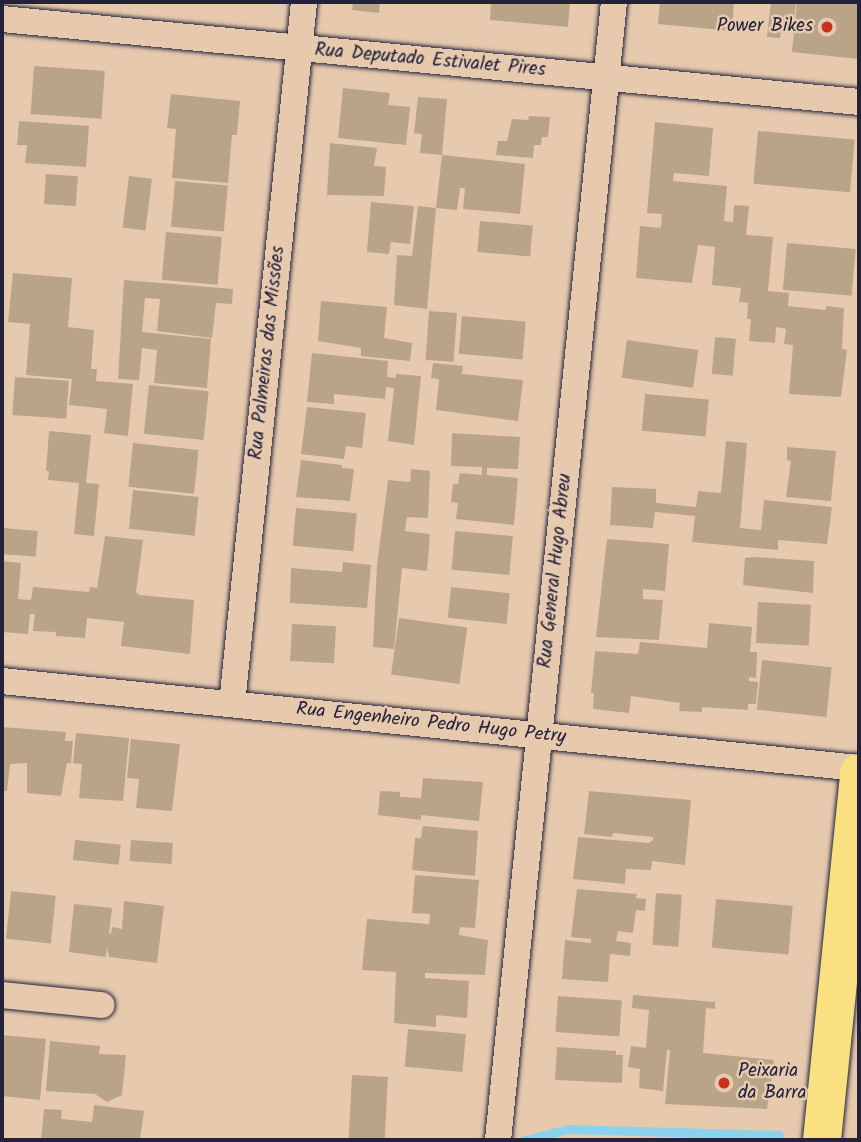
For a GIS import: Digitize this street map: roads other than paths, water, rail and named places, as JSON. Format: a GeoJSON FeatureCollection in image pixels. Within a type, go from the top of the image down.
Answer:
{"type":"FeatureCollection","features":[{"type":"Feature","properties":{"kind":"main road"},"geometry":{"type":"LineString","coordinates":[[821,1140],[859,773]]}},
{"type":"Feature","properties":{"kind":"street","name":"Rua Palmeiras das Missões"},"geometry":{"type":"LineString","coordinates":[[232,704],[304,2]]}},
{"type":"Feature","properties":{"kind":"street","name":"Rua General Hugo Abreu"},"geometry":{"type":"LineString","coordinates":[[499,1129],[614,2]]}},
{"type":"Feature","properties":{"kind":"street","name":"Rua Deputado Estivalet Pires"},"geometry":{"type":"LineString","coordinates":[[2,19],[859,102]]}},
{"type":"Feature","properties":{"kind":"street","name":"Rua Engenheiro Pedro Hugo Petry"},"geometry":{"type":"LineString","coordinates":[[2,681],[859,768]]}},
{"type":"Feature","properties":{"kind":"street"},"geometry":{"type":"LineString","coordinates":[[2,995],[101,1005]]}},
{"type":"Feature","properties":{"kind":"waterway"},"geometry":{"type":"LineString","coordinates":[[524,1140],[568,1129],[779,1135]]}},
{"type":"Feature","properties":{"kind":"place","name":"Power Bikes"},"geometry":{"type":"Point","coordinates":[827,27]}},
{"type":"Feature","properties":{"kind":"place","name":"Peixaria da Barra"},"geometry":{"type":"Point","coordinates":[724,1083]}}]}
